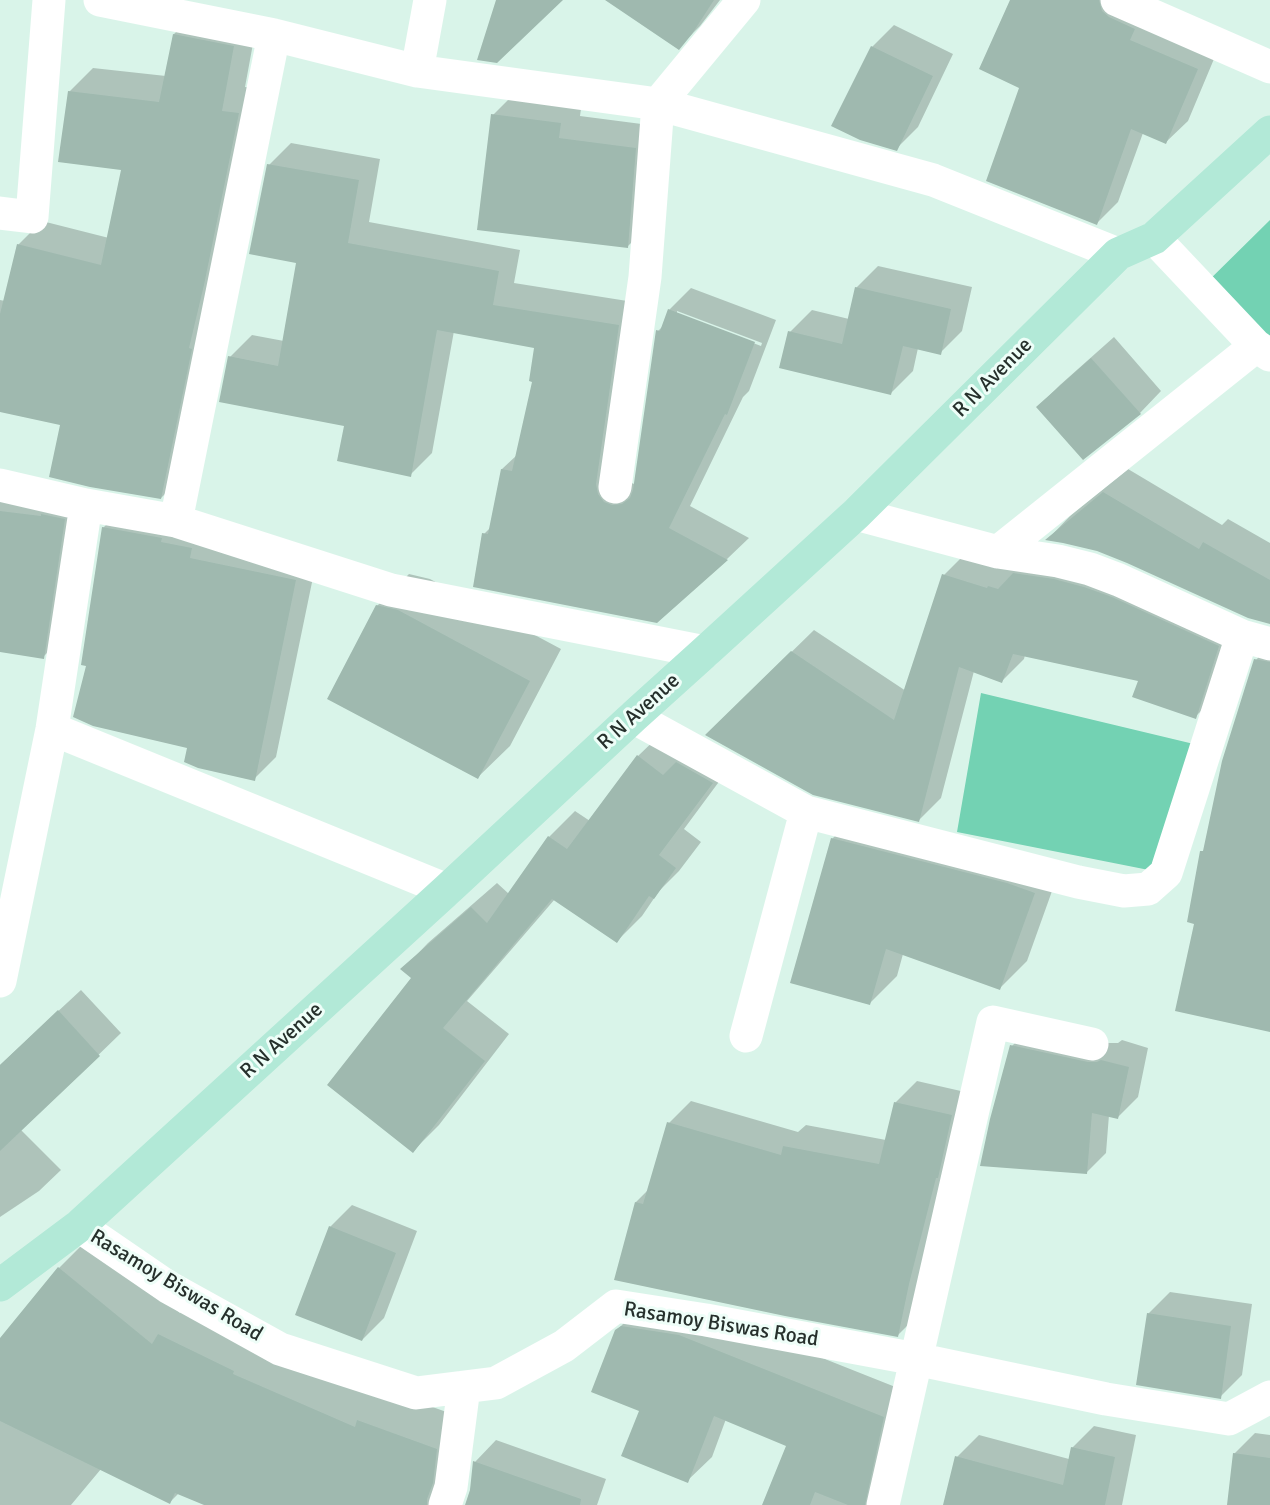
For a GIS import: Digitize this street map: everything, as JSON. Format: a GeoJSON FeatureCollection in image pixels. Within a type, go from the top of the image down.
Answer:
{"type":"FeatureCollection","features":[{"type":"Feature","properties":{"kind":"main road","name":"R N Avenue"},"geometry":{"type":"LineString","coordinates":[[0,1285],[79,1226],[856,514],[1118,254],[1154,238],[1270,132]]}},
{"type":"Feature","properties":{"kind":"street"},"geometry":{"type":"LineString","coordinates":[[0,213],[32,217],[49,0]]}},
{"type":"Feature","properties":{"kind":"street"},"geometry":{"type":"LineString","coordinates":[[100,0],[274,35],[417,71],[658,104],[933,180],[1118,254]]}},
{"type":"Feature","properties":{"kind":"street"},"geometry":{"type":"LineString","coordinates":[[417,71],[430,0]]}},
{"type":"Feature","properties":{"kind":"street"},"geometry":{"type":"LineString","coordinates":[[615,487],[645,277],[658,104],[744,0]]}},
{"type":"Feature","properties":{"kind":"street"},"geometry":{"type":"LineString","coordinates":[[1118,0],[1270,67]]}},
{"type":"Feature","properties":{"kind":"street"},"geometry":{"type":"LineString","coordinates":[[176,521],[274,35]]}},
{"type":"Feature","properties":{"kind":"street"},"geometry":{"type":"LineString","coordinates":[[998,552],[1263,350],[1154,238]]}},
{"type":"Feature","properties":{"kind":"street"},"geometry":{"type":"LineString","coordinates":[[0,485],[86,506],[176,521],[391,590],[705,652]]}},
{"type":"Feature","properties":{"kind":"street"},"geometry":{"type":"LineString","coordinates":[[0,981],[52,729],[86,506]]}},
{"type":"Feature","properties":{"kind":"street"},"geometry":{"type":"LineString","coordinates":[[633,717],[806,812],[1078,882],[1124,891],[1148,889],[1166,873],[1256,640],[1090,569],[1058,561],[998,552],[856,514]]}},
{"type":"Feature","properties":{"kind":"street"},"geometry":{"type":"LineString","coordinates":[[52,729],[447,890]]}},
{"type":"Feature","properties":{"kind":"street"},"geometry":{"type":"LineString","coordinates":[[746,1036],[806,812]]}},
{"type":"Feature","properties":{"kind":"street"},"geometry":{"type":"LineString","coordinates":[[883,1505],[993,1022],[1092,1044]]}},
{"type":"Feature","properties":{"kind":"street","name":"Rasamoy Biswas Road"},"geometry":{"type":"LineString","coordinates":[[79,1226],[168,1287],[280,1349],[416,1393],[496,1383],[564,1346],[616,1306],[706,1320],[916,1359],[1106,1399],[1229,1419],[1270,1397]]}},
{"type":"Feature","properties":{"kind":"street"},"geometry":{"type":"LineString","coordinates":[[445,1505],[452,1487],[464,1387]]}},
{"type":"Feature","properties":{"kind":"shaded area"},"geometry":{"type":"Polygon","coordinates":[[[1270,220],[1270,337],[1196,293],[1270,220]]]}},
{"type":"Feature","properties":{"kind":"shaded area"},"geometry":{"type":"Polygon","coordinates":[[[981,693],[1198,745],[1164,873],[957,832],[981,693]]]}},
{"type":"Feature","properties":{"kind":"building"},"geometry":{"type":"Polygon","coordinates":[[[496,0],[563,0],[497,63],[477,60],[496,0]]]}},
{"type":"Feature","properties":{"kind":"building"},"geometry":{"type":"Polygon","coordinates":[[[605,0],[714,0],[679,50],[605,0]]]}},
{"type":"Feature","properties":{"kind":"building"},"geometry":{"type":"Polygon","coordinates":[[[1010,0],[1099,0],[1102,11],[1109,17],[1135,29],[1130,40],[1198,69],[1166,144],[1131,129],[1097,225],[986,181],[1019,88],[979,69],[1010,0]]]}},
{"type":"Feature","properties":{"kind":"building"},"geometry":{"type":"Polygon","coordinates":[[[173,34],[234,46],[222,111],[239,113],[189,348],[192,349],[161,499],[90,487],[49,477],[60,425],[0,412],[0,314],[17,244],[101,265],[121,170],[58,162],[68,91],[159,102],[173,34]]]}},
{"type":"Feature","properties":{"kind":"building"},"geometry":{"type":"Polygon","coordinates":[[[871,46],[933,76],[897,151],[860,140],[831,126],[871,46]]]}},
{"type":"Feature","properties":{"kind":"building"},"geometry":{"type":"Polygon","coordinates":[[[491,114],[561,123],[559,138],[636,148],[628,248],[477,230],[491,114]]]}},
{"type":"Feature","properties":{"kind":"building"},"geometry":{"type":"Polygon","coordinates":[[[267,164],[359,180],[348,243],[499,271],[493,305],[619,325],[596,484],[598,494],[604,502],[612,505],[622,504],[630,498],[633,490],[656,330],[660,331],[668,309],[755,342],[727,415],[725,414],[669,528],[728,560],[657,623],[473,587],[482,533],[488,534],[501,469],[512,471],[532,382],[529,381],[534,348],[437,330],[411,477],[337,461],[344,426],[219,402],[228,356],[278,366],[296,263],[249,254],[267,164]]]}},
{"type":"Feature","properties":{"kind":"building"},"geometry":{"type":"Polygon","coordinates":[[[855,287],[951,309],[941,355],[903,346],[891,395],[779,368],[788,331],[842,344],[855,287]]]}},
{"type":"Feature","properties":{"kind":"building"},"geometry":{"type":"Polygon","coordinates":[[[1091,358],[1141,414],[1083,460],[1036,407],[1091,358]]]}},
{"type":"Feature","properties":{"kind":"building"},"geometry":{"type":"Polygon","coordinates":[[[1103,492],[1199,549],[1203,542],[1270,580],[1270,624],[1248,618],[1097,551],[1045,540],[1103,492]]]}},
{"type":"Feature","properties":{"kind":"building"},"geometry":{"type":"Polygon","coordinates":[[[0,511],[41,516],[41,514],[65,519],[44,659],[0,652],[0,511]]]}},
{"type":"Feature","properties":{"kind":"building"},"geometry":{"type":"Polygon","coordinates":[[[102,527],[162,538],[161,542],[192,548],[190,558],[296,580],[255,781],[198,768],[184,762],[187,748],[93,726],[73,717],[86,666],[81,665],[102,527]]]}},
{"type":"Feature","properties":{"kind":"building"},"geometry":{"type":"Polygon","coordinates":[[[1013,573],[1054,579],[1084,587],[1112,597],[1219,646],[1196,719],[1132,697],[1138,681],[1013,654],[1002,683],[959,667],[919,822],[813,795],[705,735],[791,651],[894,720],[942,574],[987,588],[988,586],[998,589],[1013,573]]]}},
{"type":"Feature","properties":{"kind":"building"},"geometry":{"type":"Polygon","coordinates":[[[376,605],[398,610],[530,681],[478,779],[327,699],[376,605]]]}},
{"type":"Feature","properties":{"kind":"building"},"geometry":{"type":"Polygon","coordinates":[[[1254,659],[1270,662],[1270,1032],[1175,1011],[1194,924],[1187,922],[1200,851],[1203,851],[1222,761],[1254,659]]]}},
{"type":"Feature","properties":{"kind":"building"},"geometry":{"type":"Polygon","coordinates":[[[637,755],[663,775],[676,762],[713,783],[659,855],[676,868],[654,899],[649,896],[617,943],[552,899],[443,1028],[485,1061],[413,1153],[327,1085],[411,978],[400,969],[471,907],[487,923],[548,836],[567,849],[637,755]]]}},
{"type":"Feature","properties":{"kind":"building"},"geometry":{"type":"Polygon","coordinates":[[[831,838],[1007,883],[1035,893],[1000,990],[886,949],[870,1005],[790,983],[831,838]]]}},
{"type":"Feature","properties":{"kind":"building"},"geometry":{"type":"Polygon","coordinates":[[[58,1010],[100,1056],[0,1151],[0,1065],[58,1010]]]}},
{"type":"Feature","properties":{"kind":"building"},"geometry":{"type":"Polygon","coordinates":[[[1010,1045],[1088,1062],[1101,1060],[1129,1067],[1118,1119],[1092,1113],[1087,1174],[980,1166],[1010,1045]]]}},
{"type":"Feature","properties":{"kind":"building"},"geometry":{"type":"Polygon","coordinates":[[[894,1102],[952,1115],[938,1178],[936,1178],[909,1284],[898,1337],[614,1280],[635,1202],[643,1204],[667,1122],[781,1155],[783,1146],[879,1164],[894,1102]]]}},
{"type":"Feature","properties":{"kind":"building"},"geometry":{"type":"Polygon","coordinates":[[[329,1226],[396,1253],[362,1341],[295,1315],[329,1226]]]}},
{"type":"Feature","properties":{"kind":"building"},"geometry":{"type":"Polygon","coordinates":[[[58,1267],[152,1344],[158,1334],[234,1371],[233,1374],[355,1427],[357,1420],[437,1449],[433,1483],[427,1505],[204,1505],[175,1493],[170,1504],[0,1421],[0,1338],[58,1267]]]}},
{"type":"Feature","properties":{"kind":"building"},"geometry":{"type":"Polygon","coordinates":[[[1147,1313],[1231,1326],[1221,1399],[1136,1385],[1147,1313]]]}},
{"type":"Feature","properties":{"kind":"building"},"geometry":{"type":"Polygon","coordinates":[[[621,1326],[679,1335],[884,1417],[865,1505],[848,1505],[815,1492],[810,1505],[762,1505],[786,1446],[714,1416],[688,1483],[621,1456],[639,1411],[591,1392],[615,1330],[621,1326]]]}},
{"type":"Feature","properties":{"kind":"building"},"geometry":{"type":"Polygon","coordinates":[[[1071,1447],[1115,1457],[1105,1505],[943,1505],[955,1456],[1063,1485],[1071,1447]]]}},
{"type":"Feature","properties":{"kind":"building"},"geometry":{"type":"Polygon","coordinates":[[[1233,1453],[1270,1458],[1270,1505],[1227,1505],[1233,1453]]]}},
{"type":"Feature","properties":{"kind":"building"},"geometry":{"type":"Polygon","coordinates":[[[473,1461],[581,1499],[580,1505],[465,1505],[470,1490],[473,1461]]]}}]}
